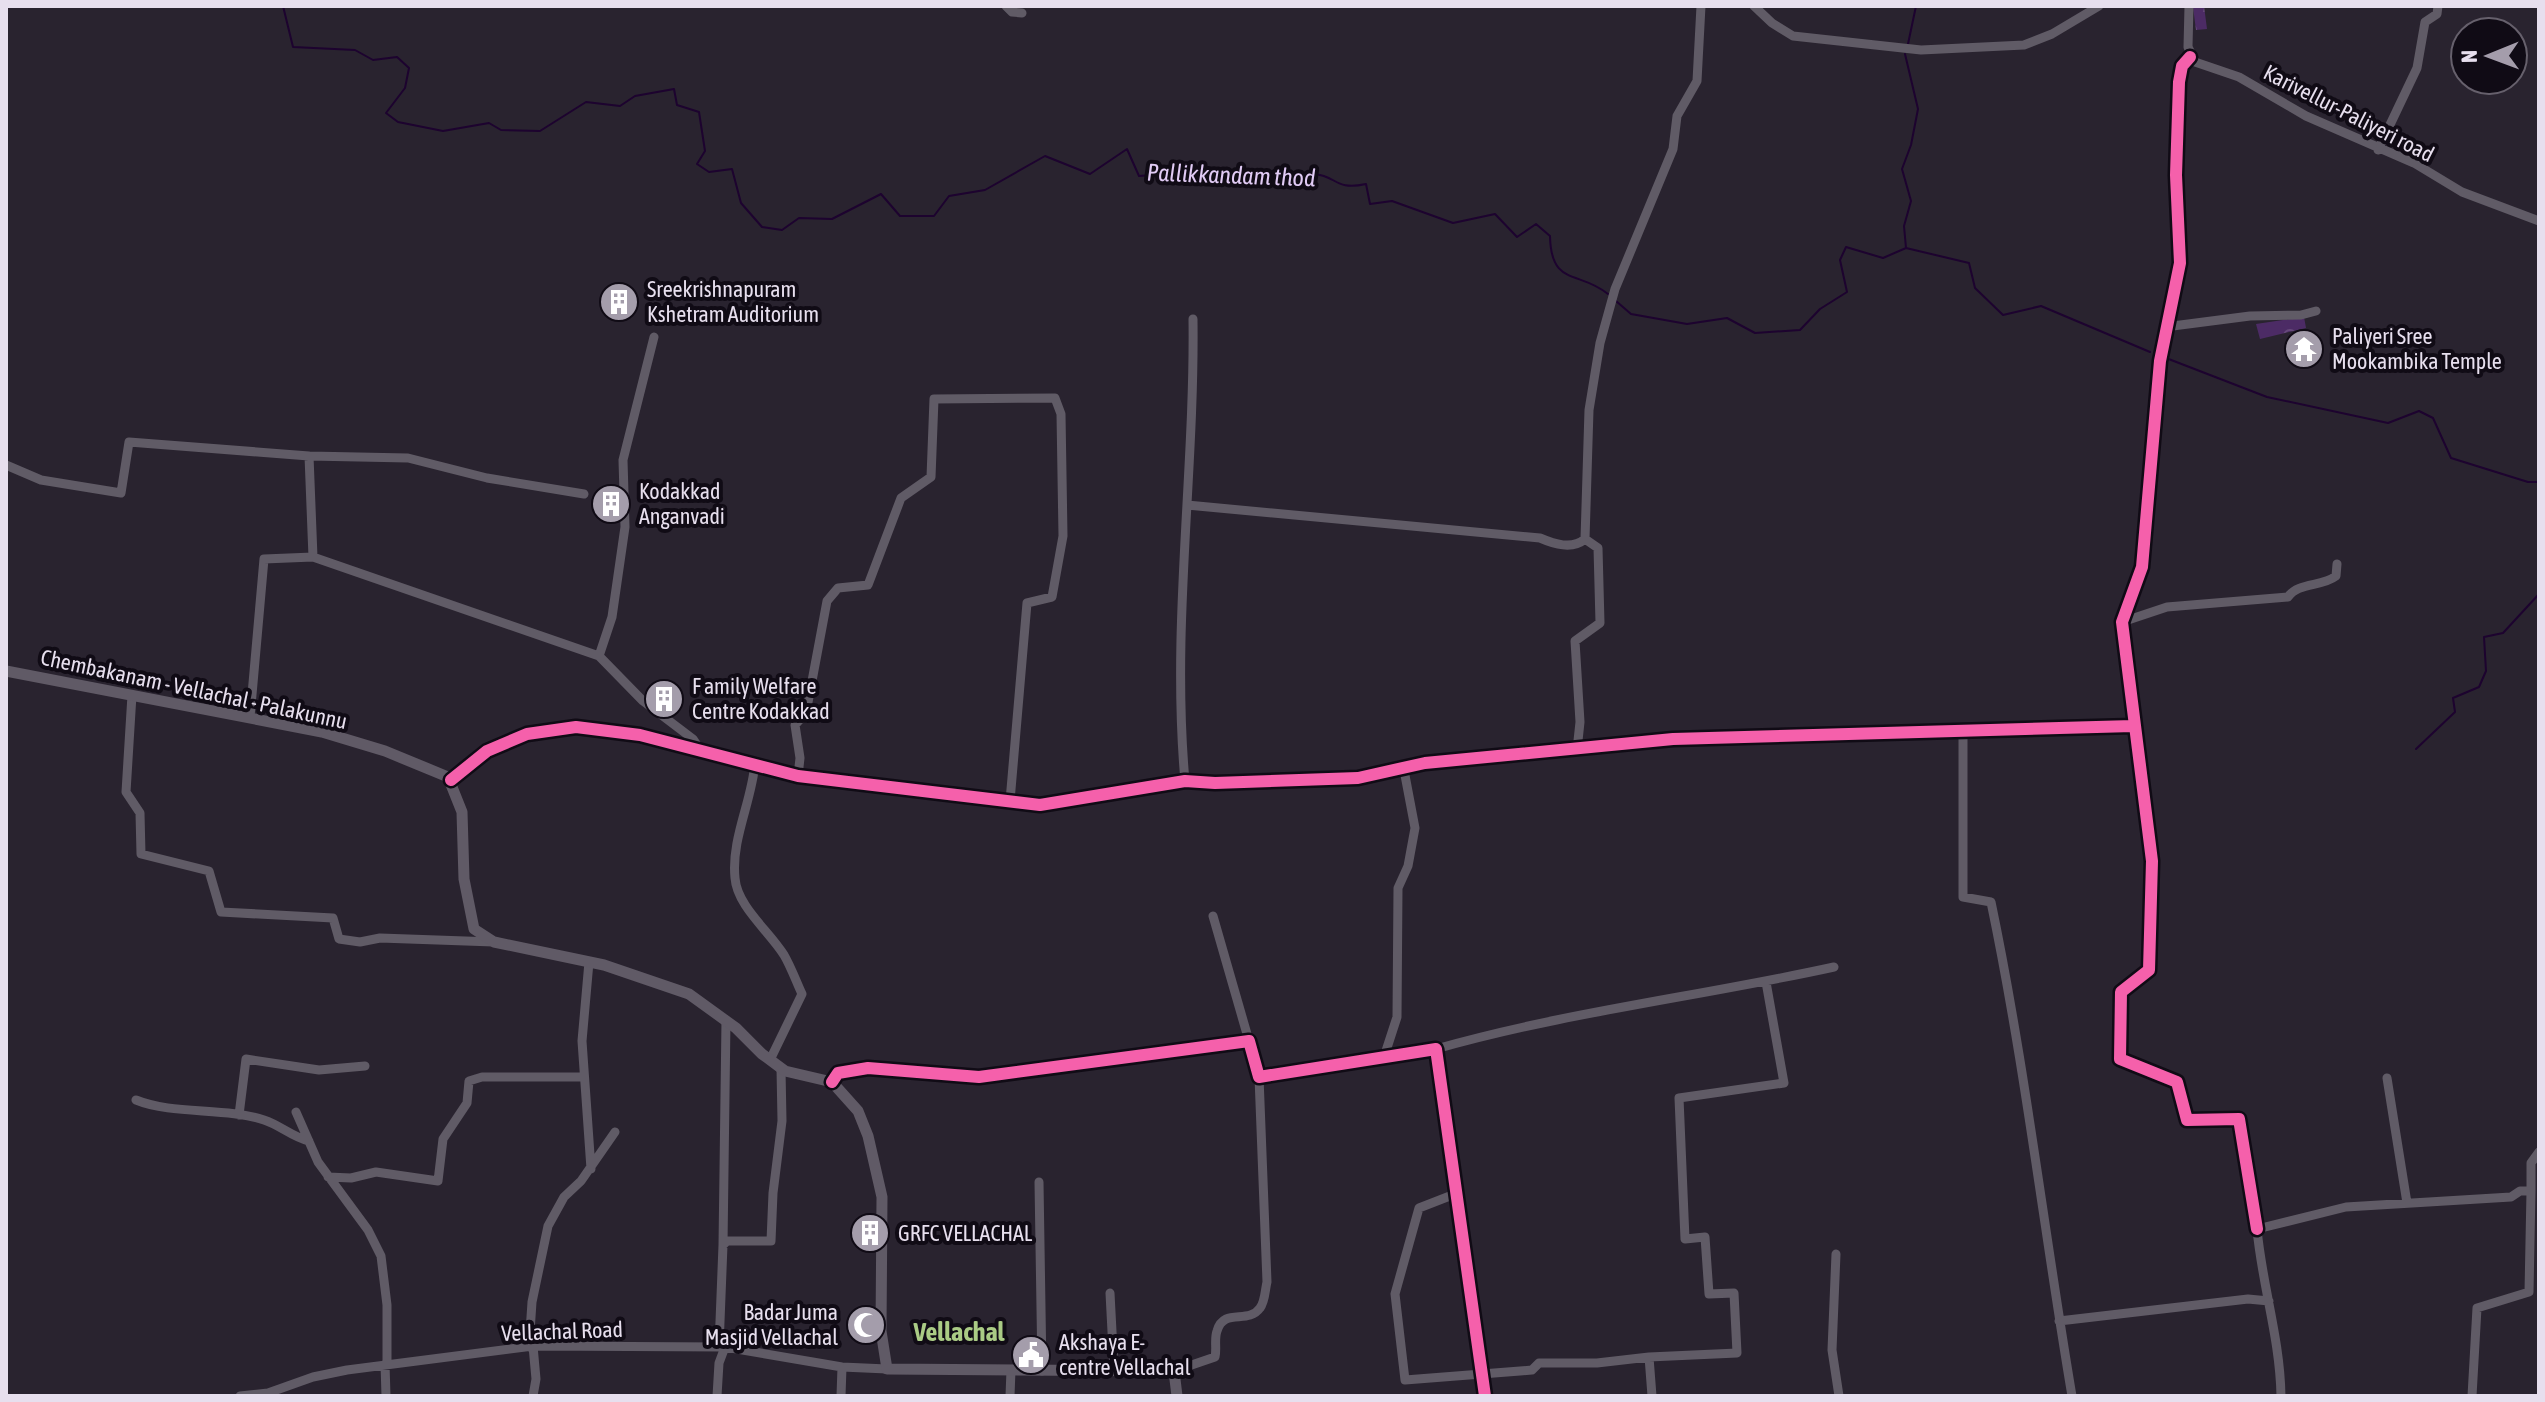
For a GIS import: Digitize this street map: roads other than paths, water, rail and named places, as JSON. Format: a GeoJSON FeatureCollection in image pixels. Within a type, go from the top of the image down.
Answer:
{"type":"FeatureCollection","features":[{"type":"Feature","properties":{"kind":"main road","name":"Chembakanam - Vellachal - Palakunnu"},"geometry":{"type":"LineString","coordinates":[[6,671],[250,717],[385,751],[451,780]]}},
{"type":"Feature","properties":{"kind":"main road"},"geometry":{"type":"LineString","coordinates":[[451,780],[462,812],[467,907],[474,929],[494,942],[655,979],[689,994],[726,1020],[781,1069],[812,1080],[832,1082],[858,1111],[868,1136],[882,1197],[881,1331],[887,1369],[1174,1371],[1177,1396]]}},
{"type":"Feature","properties":{"kind":"street"},"geometry":{"type":"LineString","coordinates":[[1006,6],[1007,10],[1022,13]]}},
{"type":"Feature","properties":{"kind":"street"},"geometry":{"type":"LineString","coordinates":[[1187,505],[1540,538],[1564,545],[1578,545],[1585,539],[1592,385],[1613,298],[1673,149],[1677,116],[1697,81],[1701,6]]}},
{"type":"Feature","properties":{"kind":"street"},"geometry":{"type":"LineString","coordinates":[[1754,6],[1772,23],[1793,36],[1912,49],[2024,45],[2052,34],[2099,6]]}},
{"type":"Feature","properties":{"kind":"street"},"geometry":{"type":"LineString","coordinates":[[2189,6],[2190,57],[2182,66],[2179,82],[2176,175],[2180,263],[2165,327],[2142,567],[2122,622],[2152,861],[2149,970],[2121,992],[2120,1059],[2177,1082],[2187,1120],[2239,1119],[2257,1229],[2260,1268],[2277,1335],[2281,1396]]}},
{"type":"Feature","properties":{"kind":"street"},"geometry":{"type":"LineString","coordinates":[[2378,150],[2417,68],[2425,22],[2437,14],[2438,6]]}},
{"type":"Feature","properties":{"kind":"street","name":"Karivellur-Paliyeri road"},"geometry":{"type":"LineString","coordinates":[[2190,57],[2239,77],[2306,116],[2378,150],[2414,163],[2462,192],[2539,221]]}},
{"type":"Feature","properties":{"kind":"street"},"geometry":{"type":"LineString","coordinates":[[2165,327],[2316,311]]}},
{"type":"Feature","properties":{"kind":"street"},"geometry":{"type":"LineString","coordinates":[[1185,781],[1180,734],[1181,600],[1195,380],[1193,319]]}},
{"type":"Feature","properties":{"kind":"street"},"geometry":{"type":"LineString","coordinates":[[599,656],[612,617],[625,527],[623,460],[654,337]]}},
{"type":"Feature","properties":{"kind":"street"},"geometry":{"type":"LineString","coordinates":[[798,776],[800,758],[795,725],[806,713],[827,601],[838,588],[868,585],[901,498],[931,477],[934,399],[1055,398],[1061,414],[1061,561],[1052,597],[1027,603],[1010,801]]}},
{"type":"Feature","properties":{"kind":"street"},"geometry":{"type":"LineString","coordinates":[[6,465],[41,480],[121,493],[129,442],[309,456],[408,458],[487,478],[584,494]]}},
{"type":"Feature","properties":{"kind":"street"},"geometry":{"type":"LineString","coordinates":[[309,456],[313,557]]}},
{"type":"Feature","properties":{"kind":"street"},"geometry":{"type":"LineString","coordinates":[[1577,750],[1580,722],[1575,641],[1600,623],[1601,599],[1598,548],[1585,539]]}},
{"type":"Feature","properties":{"kind":"street"},"geometry":{"type":"LineString","coordinates":[[250,717],[264,559],[313,557],[599,656],[643,701],[693,739],[701,751]]}},
{"type":"Feature","properties":{"kind":"street"},"geometry":{"type":"LineString","coordinates":[[2122,622],[2167,607],[2288,597],[2301,587],[2330,581],[2336,576],[2337,564]]}},
{"type":"Feature","properties":{"kind":"street"},"geometry":{"type":"LineString","coordinates":[[132,695],[126,792],[140,813],[141,854],[209,871],[221,912],[333,918],[339,939],[360,942],[380,938],[494,942]]}},
{"type":"Feature","properties":{"kind":"street"},"geometry":{"type":"LineString","coordinates":[[451,780],[487,751],[527,734],[576,727],[640,735],[798,776],[1040,805],[1185,781],[1318,780],[1404,770],[1425,763],[1673,739],[2133,726]]}},
{"type":"Feature","properties":{"kind":"street"},"geometry":{"type":"LineString","coordinates":[[1963,730],[1963,897],[1991,902],[2017,1028],[2072,1396]]}},
{"type":"Feature","properties":{"kind":"street"},"geometry":{"type":"LineString","coordinates":[[755,763],[753,788],[736,854],[735,880],[745,904],[785,956],[802,994],[770,1060]]}},
{"type":"Feature","properties":{"kind":"street"},"geometry":{"type":"LineString","coordinates":[[1384,1057],[1397,1017],[1398,888],[1408,866],[1415,828],[1404,770]]}},
{"type":"Feature","properties":{"kind":"street"},"geometry":{"type":"LineString","coordinates":[[1174,1371],[1215,1357],[1216,1332],[1222,1321],[1229,1316],[1251,1315],[1261,1307],[1267,1282],[1259,1077],[1213,916]]}},
{"type":"Feature","properties":{"kind":"street"},"geometry":{"type":"LineString","coordinates":[[589,962],[583,1010],[583,1077],[592,1142],[591,1169]]}},
{"type":"Feature","properties":{"kind":"street"},"geometry":{"type":"LineString","coordinates":[[1259,1077],[1436,1049],[1517,1026],[1834,967]]}},
{"type":"Feature","properties":{"kind":"street"},"geometry":{"type":"LineString","coordinates":[[1455,1194],[1419,1208],[1408,1244],[1395,1294],[1405,1380],[1532,1370],[1539,1363],[1597,1363],[1737,1353],[1734,1293],[1709,1294],[1705,1237],[1685,1239],[1679,1098],[1784,1083],[1766,982]]}},
{"type":"Feature","properties":{"kind":"street"},"geometry":{"type":"LineString","coordinates":[[717,1396],[722,1347],[726,1020]]}},
{"type":"Feature","properties":{"kind":"street"},"geometry":{"type":"LineString","coordinates":[[832,1082],[838,1073],[868,1068],[979,1077],[1249,1041]]}},
{"type":"Feature","properties":{"kind":"street"},"geometry":{"type":"LineString","coordinates":[[1436,1049],[1485,1396]]}},
{"type":"Feature","properties":{"kind":"street"},"geometry":{"type":"LineString","coordinates":[[239,1115],[246,1059],[319,1070],[365,1066]]}},
{"type":"Feature","properties":{"kind":"street"},"geometry":{"type":"LineString","coordinates":[[723,1245],[727,1241],[771,1241],[782,1121],[781,1069]]}},
{"type":"Feature","properties":{"kind":"street"},"geometry":{"type":"LineString","coordinates":[[328,1177],[361,1177],[376,1172],[438,1181],[443,1139],[467,1103],[469,1081],[482,1077],[583,1077]]}},
{"type":"Feature","properties":{"kind":"street"},"geometry":{"type":"LineString","coordinates":[[2387,1078],[2407,1203]]}},
{"type":"Feature","properties":{"kind":"street"},"geometry":{"type":"LineString","coordinates":[[136,1100],[154,1107],[192,1108],[265,1120],[309,1141]]}},
{"type":"Feature","properties":{"kind":"street"},"geometry":{"type":"LineString","coordinates":[[296,1112],[328,1177],[368,1230],[381,1256],[387,1305],[386,1396]]}},
{"type":"Feature","properties":{"kind":"street"},"geometry":{"type":"LineString","coordinates":[[533,1396],[536,1379],[531,1347],[532,1302],[548,1226],[564,1197],[591,1169],[615,1132]]}},
{"type":"Feature","properties":{"kind":"street"},"geometry":{"type":"LineString","coordinates":[[2472,1396],[2477,1308],[2529,1292],[2531,1163],[2539,1152]]}},
{"type":"Feature","properties":{"kind":"street"},"geometry":{"type":"LineString","coordinates":[[1039,1182],[1042,1371]]}},
{"type":"Feature","properties":{"kind":"street"},"geometry":{"type":"LineString","coordinates":[[2257,1229],[2346,1207],[2511,1197],[2520,1191],[2531,1191]]}},
{"type":"Feature","properties":{"kind":"street"},"geometry":{"type":"LineString","coordinates":[[1836,1254],[1832,1350],[1839,1396]]}},
{"type":"Feature","properties":{"kind":"street"},"geometry":{"type":"LineString","coordinates":[[1110,1293],[1114,1370]]}},
{"type":"Feature","properties":{"kind":"street"},"geometry":{"type":"LineString","coordinates":[[2059,1321],[2248,1299],[2269,1301]]}},
{"type":"Feature","properties":{"kind":"street","name":"Vellachal Road"},"geometry":{"type":"LineString","coordinates":[[240,1396],[268,1393],[313,1377],[386,1364],[531,1347],[722,1347],[842,1367],[887,1369]]}},
{"type":"Feature","properties":{"kind":"street"},"geometry":{"type":"LineString","coordinates":[[1649,1357],[1652,1396]]}},
{"type":"Feature","properties":{"kind":"street"},"geometry":{"type":"LineString","coordinates":[[841,1396],[842,1367]]}},
{"type":"Feature","properties":{"kind":"street"},"geometry":{"type":"LineString","coordinates":[[1010,1396],[1011,1370]]}},
{"type":"Feature","properties":{"kind":"waterway","name":"Pallikkandam thod"},"geometry":{"type":"LineString","coordinates":[[283,6],[293,47],[355,50],[373,60],[397,57],[409,68],[405,88],[386,113],[398,122],[443,131],[489,123],[501,130],[540,131],[586,102],[620,106],[635,96],[674,89],[677,105],[699,112],[705,151],[697,164],[709,172],[732,169],[741,203],[762,227],[782,230],[799,218],[832,219],[881,194],[900,216],[934,216],[949,196],[985,190],[1045,156],[1090,174],[1127,149],[1139,176],[1226,172],[1314,174],[1348,186],[1366,184],[1370,204],[1392,201],[1453,223],[1495,214],[1517,237],[1536,224],[1550,236],[1555,263],[1561,270],[1608,294]]}},
{"type":"Feature","properties":{"kind":"waterway"},"geometry":{"type":"LineString","coordinates":[[1908,44],[1916,6]]}},
{"type":"Feature","properties":{"kind":"waterway"},"geometry":{"type":"LineString","coordinates":[[1905,54],[1918,109],[1911,145],[1902,169],[1911,201],[1904,226],[1906,248]]}},
{"type":"Feature","properties":{"kind":"waterway","name":"Pallikkandam thod"},"geometry":{"type":"LineString","coordinates":[[1616,301],[1631,314],[1687,324],[1727,318],[1755,333],[1800,330],[1820,309],[1847,292],[1840,260],[1846,247],[1883,258],[1906,248],[1969,263],[1975,288],[2003,315],[2041,306],[2150,352]]}},
{"type":"Feature","properties":{"kind":"waterway","name":"Pallikkandam thod"},"geometry":{"type":"LineString","coordinates":[[2166,358],[2267,397],[2388,423],[2419,411],[2433,418],[2451,458],[2528,482],[2539,482]]}},
{"type":"Feature","properties":{"kind":"waterway"},"geometry":{"type":"LineString","coordinates":[[2416,749],[2455,712],[2453,698],[2479,687],[2486,671],[2484,637],[2503,633],[2539,594]]}},
{"type":"Feature","properties":{"kind":"place","name":"Sreekrishnapuram Kshetram Auditorium"},"geometry":{"type":"Point","coordinates":[619,302]}},
{"type":"Feature","properties":{"kind":"place","name":"Paliyeri Sree Mookambika Temple"},"geometry":{"type":"Point","coordinates":[2304,349]}},
{"type":"Feature","properties":{"kind":"place","name":"Kodakkad Anganvadi"},"geometry":{"type":"Point","coordinates":[611,504]}},
{"type":"Feature","properties":{"kind":"place","name":"F amily Welfare Centre Kodakkad"},"geometry":{"type":"Point","coordinates":[664,699]}},
{"type":"Feature","properties":{"kind":"place","name":"GRFC VELLACHAL"},"geometry":{"type":"Point","coordinates":[870,1233]}},
{"type":"Feature","properties":{"kind":"place","name":"Badar Juma Masjid Vellachal"},"geometry":{"type":"Point","coordinates":[866,1325]}},
{"type":"Feature","properties":{"kind":"place","name":"Akshaya E- centre Vellachal"},"geometry":{"type":"Point","coordinates":[1031,1355]}},
{"type":"Feature","properties":{"kind":"district","name":"Vellachal"},"geometry":{"type":"Point","coordinates":[959,1332]}}]}
